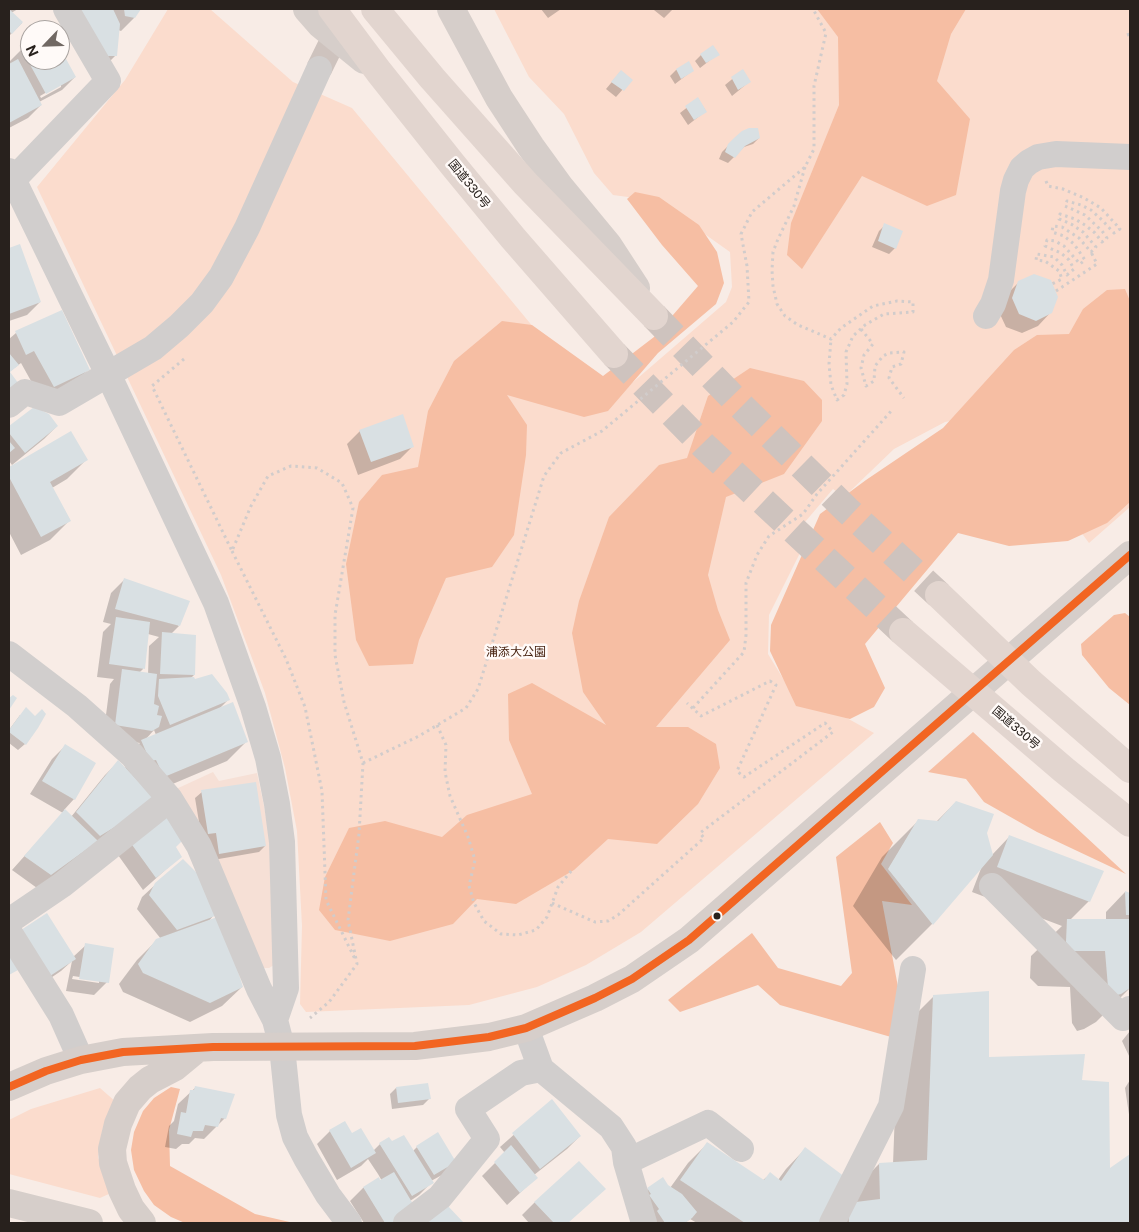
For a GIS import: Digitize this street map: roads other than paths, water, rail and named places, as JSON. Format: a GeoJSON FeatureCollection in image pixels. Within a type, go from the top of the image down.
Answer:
{"type":"FeatureCollection","features":[{"type":"Feature","properties":{"kind":"highway","name":"国道330号"},"geometry":{"type":"LineString","coordinates":[[332,9],[379,72],[507,231],[614,354]]}},
{"type":"Feature","properties":{"kind":"highway"},"geometry":{"type":"LineString","coordinates":[[375,9],[432,78],[525,183],[654,316]]}},
{"type":"Feature","properties":{"kind":"highway"},"geometry":{"type":"LineString","coordinates":[[939,595],[1031,683],[1130,769]]}},
{"type":"Feature","properties":{"kind":"highway","name":"国道330号"},"geometry":{"type":"LineString","coordinates":[[903,632],[1064,770],[1130,823]]}},
{"type":"Feature","properties":{"kind":"main road"},"geometry":{"type":"LineString","coordinates":[[306,9],[321,25],[379,72]]}},
{"type":"Feature","properties":{"kind":"main road"},"geometry":{"type":"LineString","coordinates":[[451,9],[499,98],[520,131],[560,187],[608,245],[654,316]]}},
{"type":"Feature","properties":{"kind":"main road"},"geometry":{"type":"LineString","coordinates":[[9,1087],[46,1071],[81,1060],[123,1052],[198,1048],[415,1046],[489,1038],[526,1028],[595,998],[632,979],[689,940],[1130,555]]}},
{"type":"Feature","properties":{"kind":"main road"},"geometry":{"type":"LineString","coordinates":[[142,1223],[131,1208],[122,1190],[113,1163],[112,1149],[118,1124],[127,1103],[140,1088],[155,1077],[175,1067],[198,1048]]}},
{"type":"Feature","properties":{"kind":"main road"},"geometry":{"type":"LineString","coordinates":[[9,1203],[89,1223]]}},
{"type":"Feature","properties":{"kind":"street"},"geometry":{"type":"LineString","coordinates":[[66,9],[108,82],[11,176],[108,374],[216,603],[253,707],[268,758],[280,823],[285,893],[286,988],[275,1020]]}},
{"type":"Feature","properties":{"kind":"street"},"geometry":{"type":"LineString","coordinates":[[9,405],[26,392],[59,403],[153,348],[202,303],[221,277],[247,228],[319,69]]}},
{"type":"Feature","properties":{"kind":"street"},"geometry":{"type":"LineString","coordinates":[[986,316],[993,304],[1001,280],[1016,180],[1022,168],[1038,157],[1056,154],[1130,157]]}},
{"type":"Feature","properties":{"kind":"street"},"geometry":{"type":"LineString","coordinates":[[9,654],[77,706],[132,755],[170,799],[199,846],[258,989],[275,1020],[282,1047],[289,1116],[295,1137],[328,1195],[349,1223]]}},
{"type":"Feature","properties":{"kind":"street"},"geometry":{"type":"LineString","coordinates":[[9,921],[62,885],[170,799]]}},
{"type":"Feature","properties":{"kind":"street"},"geometry":{"type":"LineString","coordinates":[[992,886],[1123,1018],[1130,1009]]}},
{"type":"Feature","properties":{"kind":"street"},"geometry":{"type":"LineString","coordinates":[[9,932],[61,1015],[81,1060]]}},
{"type":"Feature","properties":{"kind":"street"},"geometry":{"type":"LineString","coordinates":[[832,1223],[891,1106],[913,969]]}},
{"type":"Feature","properties":{"kind":"street"},"geometry":{"type":"LineString","coordinates":[[526,1028],[541,1069],[611,1127],[624,1147],[626,1162],[644,1223]]}},
{"type":"Feature","properties":{"kind":"street"},"geometry":{"type":"LineString","coordinates":[[406,1223],[440,1197],[487,1139],[468,1109],[521,1074],[541,1069]]}},
{"type":"Feature","properties":{"kind":"street"},"geometry":{"type":"LineString","coordinates":[[626,1162],[708,1123],[741,1149]]}},
{"type":"Feature","properties":{"kind":"tunnel"},"geometry":{"type":"LineString","coordinates":[[319,69],[344,18]]}},
{"type":"Feature","properties":{"kind":"tunnel"},"geometry":{"type":"LineString","coordinates":[[654,316],[737,402],[847,510],[939,595]]}},
{"type":"Feature","properties":{"kind":"tunnel"},"geometry":{"type":"LineString","coordinates":[[614,354],[703,445],[903,632]]}},
{"type":"Feature","properties":{"kind":"park label","name":"浦添大公園"},"geometry":{"type":"Point","coordinates":[516,652]}}]}
